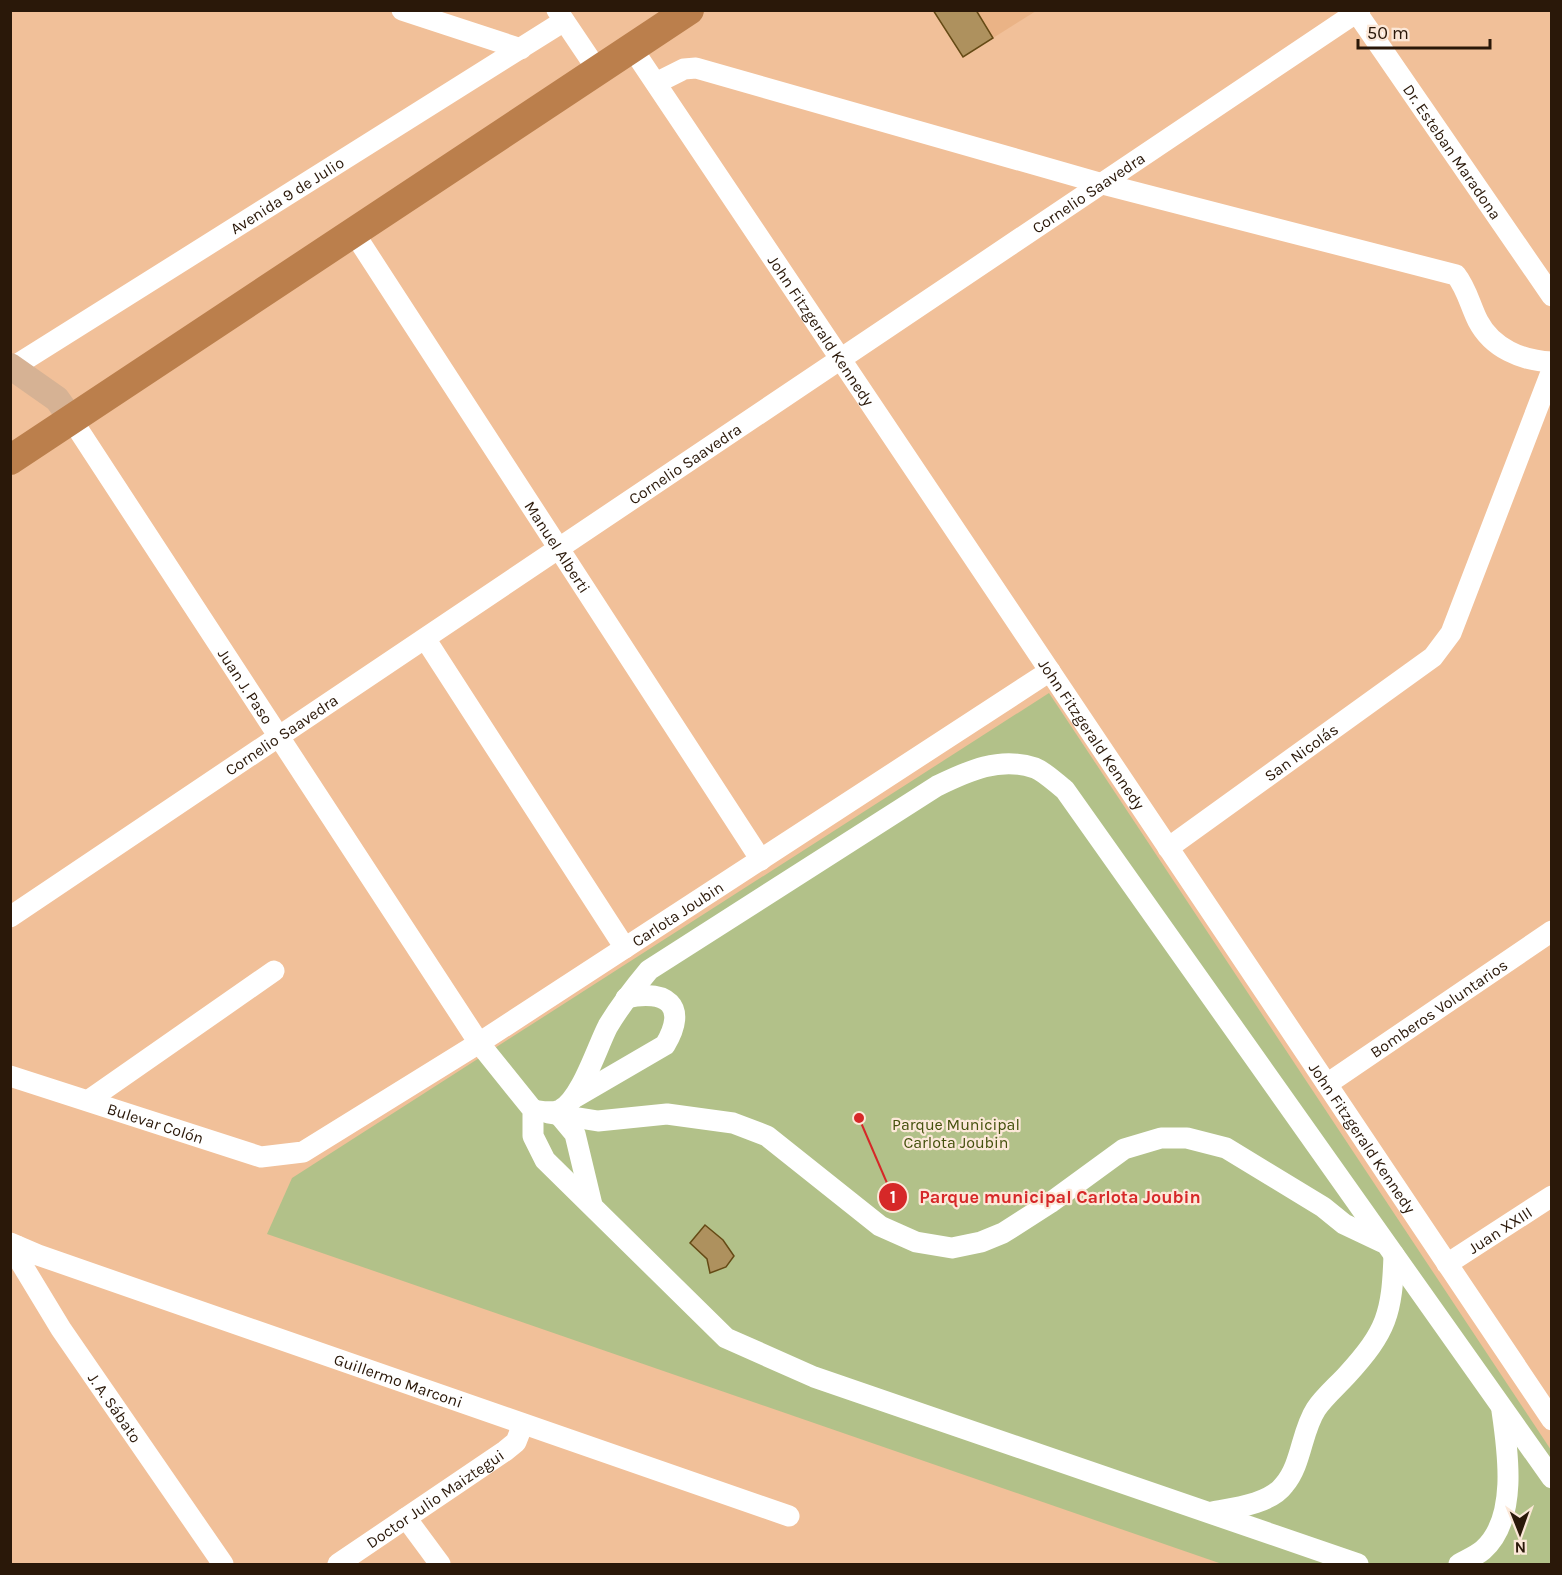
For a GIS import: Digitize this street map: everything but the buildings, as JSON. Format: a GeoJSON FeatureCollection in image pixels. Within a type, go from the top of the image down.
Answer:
{"type":"FeatureCollection","features":[{"type":"Feature","properties":{"kind":"highway"},"geometry":{"type":"LineString","coordinates":[[10,460],[689,10]]}},
{"type":"Feature","properties":{"kind":"main road"},"geometry":{"type":"LineString","coordinates":[[11,368],[57,399],[72,420]]}},
{"type":"Feature","properties":{"kind":"street"},"geometry":{"type":"LineString","coordinates":[[402,10],[521,49]]}},
{"type":"Feature","properties":{"kind":"street","name":"Cornelio Saavedra"},"geometry":{"type":"LineString","coordinates":[[10,917],[842,361],[1357,11]]}},
{"type":"Feature","properties":{"kind":"street","name":"Dr. Esteban Maradona"},"geometry":{"type":"LineString","coordinates":[[1357,11],[1550,295]]}},
{"type":"Feature","properties":{"kind":"street"},"geometry":{"type":"LineString","coordinates":[[560,16],[598,71]]}},
{"type":"Feature","properties":{"kind":"street","name":"Avenida 9 de Julio"},"geometry":{"type":"LineString","coordinates":[[11,368],[521,49],[560,16]]}},
{"type":"Feature","properties":{"kind":"street","name":"John Fitzgerald Kennedy"},"geometry":{"type":"LineString","coordinates":[[632,48],[1551,1420]]}},
{"type":"Feature","properties":{"kind":"street"},"geometry":{"type":"LineString","coordinates":[[656,83],[684,69],[696,68],[1103,184],[1456,275],[1465,286],[1479,322],[1502,348],[1532,362],[1551,362]]}},
{"type":"Feature","properties":{"kind":"street","name":"Manuel Alberti"},"geometry":{"type":"LineString","coordinates":[[354,233],[760,860]]}},
{"type":"Feature","properties":{"kind":"street","name":"San Nicolás"},"geometry":{"type":"LineString","coordinates":[[1168,848],[1433,657],[1451,633],[1551,370]]}},
{"type":"Feature","properties":{"kind":"street","name":"Juan J. Paso"},"geometry":{"type":"LineString","coordinates":[[72,420],[479,1043],[553,1110],[575,1134],[593,1208]]}},
{"type":"Feature","properties":{"kind":"street"},"geometry":{"type":"LineString","coordinates":[[426,640],[625,948]]}},
{"type":"Feature","properties":{"kind":"street","name":"Carlota Joubin"},"geometry":{"type":"LineString","coordinates":[[303,1152],[479,1043],[1050,671]]}},
{"type":"Feature","properties":{"kind":"street"},"geometry":{"type":"LineString","coordinates":[[1358,1564],[814,1377],[726,1338],[545,1160],[533,1136],[553,1110],[626,998],[650,970],[937,786],[974,768],[1011,764],[1037,769],[1065,790],[1551,1478]]}},
{"type":"Feature","properties":{"kind":"street","name":"Bomberos Voluntarios"},"geometry":{"type":"LineString","coordinates":[[1327,1084],[1551,931]]}},
{"type":"Feature","properties":{"kind":"street"},"geometry":{"type":"LineString","coordinates":[[89,1100],[274,971]]}},
{"type":"Feature","properties":{"kind":"street"},"geometry":{"type":"LineString","coordinates":[[553,1110],[664,1045],[674,1030],[677,1017],[673,1006],[659,998],[645,994],[626,998]]}},
{"type":"Feature","properties":{"kind":"street","name":"Bulevar Colón"},"geometry":{"type":"LineString","coordinates":[[10,1076],[261,1157],[282,1157],[303,1152]]}},
{"type":"Feature","properties":{"kind":"street"},"geometry":{"type":"LineString","coordinates":[[553,1110],[598,1121],[667,1114],[733,1123],[767,1136],[880,1226],[916,1242],[952,1248],[981,1242],[1003,1233],[1050,1203],[1124,1149],[1161,1138],[1187,1138],[1226,1148],[1323,1207],[1344,1224],[1389,1249]]}},
{"type":"Feature","properties":{"kind":"street","name":"Juan XXIII"},"geometry":{"type":"LineString","coordinates":[[1447,1264],[1551,1196]]}},
{"type":"Feature","properties":{"kind":"street","name":"Guillermo Marconi"},"geometry":{"type":"LineString","coordinates":[[14,1244],[789,1516]]}},
{"type":"Feature","properties":{"kind":"street","name":"J. A. Sábato"},"geometry":{"type":"LineString","coordinates":[[14,1244],[21,1263],[61,1329],[223,1564]]}},
{"type":"Feature","properties":{"kind":"street"},"geometry":{"type":"LineString","coordinates":[[1209,1512],[1251,1505],[1284,1486],[1296,1462],[1301,1441],[1316,1409],[1375,1344],[1389,1311],[1389,1249]]}},
{"type":"Feature","properties":{"kind":"street"},"geometry":{"type":"LineString","coordinates":[[1459,1564],[1484,1550],[1500,1525],[1509,1475],[1509,1456],[1501,1407]]}},
{"type":"Feature","properties":{"kind":"street","name":"Doctor Julio Maiztegui"},"geometry":{"type":"LineString","coordinates":[[338,1564],[516,1442],[523,1424]]}},
{"type":"Feature","properties":{"kind":"street"},"geometry":{"type":"LineString","coordinates":[[406,1518],[440,1564]]}},
{"type":"Feature","properties":{"kind":"shaded area"},"geometry":{"type":"Polygon","coordinates":[[[933,11],[1036,11],[963,57],[933,11]]]}},
{"type":"Feature","properties":{"kind":"green space","name":"Parque Municipal Carlota Joubin"},"geometry":{"type":"Polygon","coordinates":[[[1049,693],[1551,1450],[1551,1564],[1222,1564],[267,1234],[292,1178],[1049,693]]]}},
{"type":"Feature","properties":{"kind":"place","name":"Parque municipal Carlota Joubin"},"geometry":{"type":"Point","coordinates":[859,1118]}}]}
